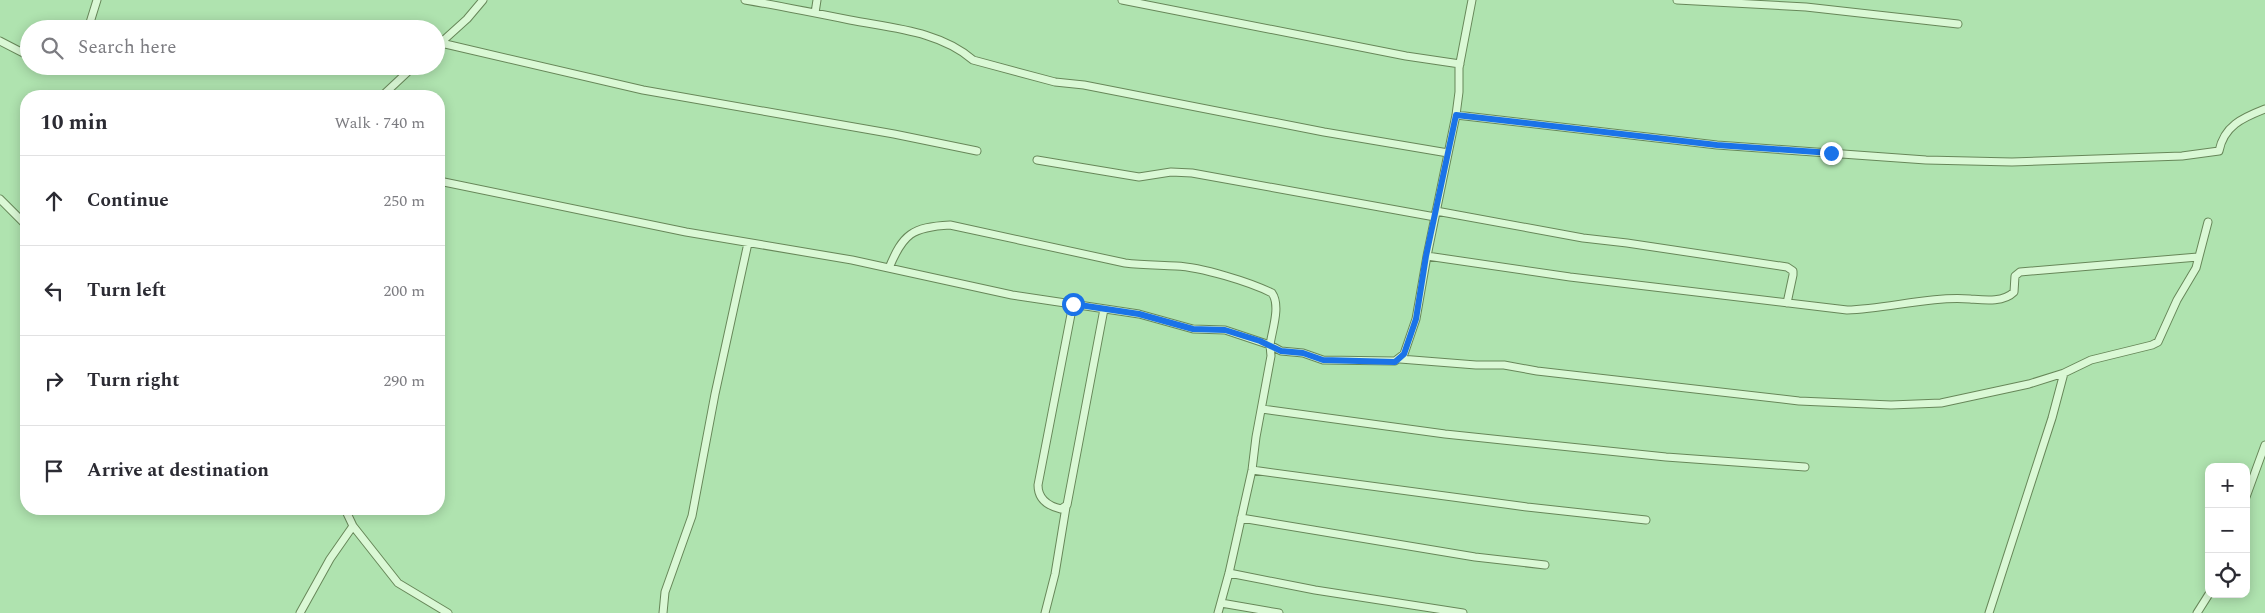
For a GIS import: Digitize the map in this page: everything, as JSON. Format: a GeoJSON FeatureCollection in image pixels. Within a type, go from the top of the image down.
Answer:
{"type":"FeatureCollection","features":[{"type":"Feature","properties":{"kind":"street"},"geometry":{"type":"LineString","coordinates":[[91,20],[97,0]]}},
{"type":"Feature","properties":{"kind":"street"},"geometry":{"type":"LineString","coordinates":[[445,39],[467,19],[483,0]]}},
{"type":"Feature","properties":{"kind":"street"},"geometry":{"type":"LineString","coordinates":[[745,0],[917,33],[949,44],[963,51],[973,60],[1055,82],[1084,85],[1324,132],[1448,153]]}},
{"type":"Feature","properties":{"kind":"street"},"geometry":{"type":"LineString","coordinates":[[815,13],[817,0]]}},
{"type":"Feature","properties":{"kind":"street"},"geometry":{"type":"LineString","coordinates":[[1122,0],[1406,56],[1460,64]]}},
{"type":"Feature","properties":{"kind":"street"},"geometry":{"type":"LineString","coordinates":[[1400,359],[1416,319],[1426,256],[1456,115],[1460,64],[1472,0]]}},
{"type":"Feature","properties":{"kind":"street"},"geometry":{"type":"LineString","coordinates":[[1676,0],[1806,7],[1958,24]]}},
{"type":"Feature","properties":{"kind":"street"},"geometry":{"type":"LineString","coordinates":[[0,41],[20,51]]}},
{"type":"Feature","properties":{"kind":"street"},"geometry":{"type":"LineString","coordinates":[[445,46],[643,90],[885,132],[977,151]]}},
{"type":"Feature","properties":{"kind":"street"},"geometry":{"type":"LineString","coordinates":[[388,90],[404,75]]}},
{"type":"Feature","properties":{"kind":"street"},"geometry":{"type":"LineString","coordinates":[[1456,115],[1778,150],[1899,159],[2012,162],[2182,156],[2219,152],[2222,139],[2228,130],[2240,120],[2265,109]]}},
{"type":"Feature","properties":{"kind":"street"},"geometry":{"type":"LineString","coordinates":[[1037,160],[1139,177],[1171,172],[1192,173],[1583,238],[1787,267],[1793,271],[1793,275],[1786,303]]}},
{"type":"Feature","properties":{"kind":"street"},"geometry":{"type":"LineString","coordinates":[[445,182],[629,221],[889,268],[1003,293],[1144,315],[1193,329],[1225,330],[1270,345],[1281,351],[1303,353],[1333,362],[1348,359],[1395,362],[1400,359],[1476,366],[1504,365],[1537,371],[1798,401],[1891,405],[1941,403],[2029,384],[2091,360],[2158,342],[2177,300],[2196,268],[2208,222]]}},
{"type":"Feature","properties":{"kind":"street"},"geometry":{"type":"LineString","coordinates":[[0,198],[20,219]]}},
{"type":"Feature","properties":{"kind":"street"},"geometry":{"type":"LineString","coordinates":[[889,268],[902,241],[913,233],[927,228],[950,225],[1126,263],[1150,266],[1176,266],[1203,271],[1272,293],[1276,298],[1276,305],[1270,345],[1271,356],[1252,470],[1218,613]]}},
{"type":"Feature","properties":{"kind":"street"},"geometry":{"type":"LineString","coordinates":[[663,613],[665,592],[692,516],[748,243]]}},
{"type":"Feature","properties":{"kind":"street"},"geometry":{"type":"LineString","coordinates":[[1426,256],[1570,277],[1854,310],[1955,299],[1994,300],[2007,297],[2014,292],[2015,276],[2020,272],[2198,257]]}},
{"type":"Feature","properties":{"kind":"street"},"geometry":{"type":"LineString","coordinates":[[1066,507],[1058,509],[1046,503],[1038,488],[1073,304]]}},
{"type":"Feature","properties":{"kind":"street"},"geometry":{"type":"LineString","coordinates":[[1045,613],[1055,574],[1104,309]]}},
{"type":"Feature","properties":{"kind":"street"},"geometry":{"type":"LineString","coordinates":[[1989,613],[2052,418],[2064,372]]}},
{"type":"Feature","properties":{"kind":"street"},"geometry":{"type":"LineString","coordinates":[[1262,409],[1446,434],[1657,456],[1805,467]]}},
{"type":"Feature","properties":{"kind":"street"},"geometry":{"type":"LineString","coordinates":[[2250,486],[2265,446]]}},
{"type":"Feature","properties":{"kind":"street"},"geometry":{"type":"LineString","coordinates":[[1252,470],[1527,507],[1646,520]]}},
{"type":"Feature","properties":{"kind":"street"},"geometry":{"type":"LineString","coordinates":[[348,515],[353,526],[398,583],[448,613]]}},
{"type":"Feature","properties":{"kind":"street"},"geometry":{"type":"LineString","coordinates":[[1241,518],[1475,557],[1545,564]]}},
{"type":"Feature","properties":{"kind":"street"},"geometry":{"type":"LineString","coordinates":[[300,613],[330,560],[353,526]]}},
{"type":"Feature","properties":{"kind":"street"},"geometry":{"type":"LineString","coordinates":[[1229,573],[1315,590],[1463,613]]}},
{"type":"Feature","properties":{"kind":"street"},"geometry":{"type":"LineString","coordinates":[[2197,613],[2207,598]]}},
{"type":"Feature","properties":{"kind":"street"},"geometry":{"type":"LineString","coordinates":[[1221,603],[1279,613]]}},
{"type":"Feature","properties":{"kind":"green space"},"geometry":{"type":"Polygon","coordinates":[[[0,0],[2265,0],[2265,613],[0,613],[0,0]]]}},
{"type":"Feature","properties":{"kind":"route"},"geometry":{"type":"LineString","coordinates":[[1073,304],[1149,316],[1193,329],[1225,330],[1260,341],[1281,351],[1303,353],[1333,362],[1348,359],[1395,362],[1404,354],[1416,319],[1426,256],[1456,115],[1717,145],[1831,153]]}}]}
